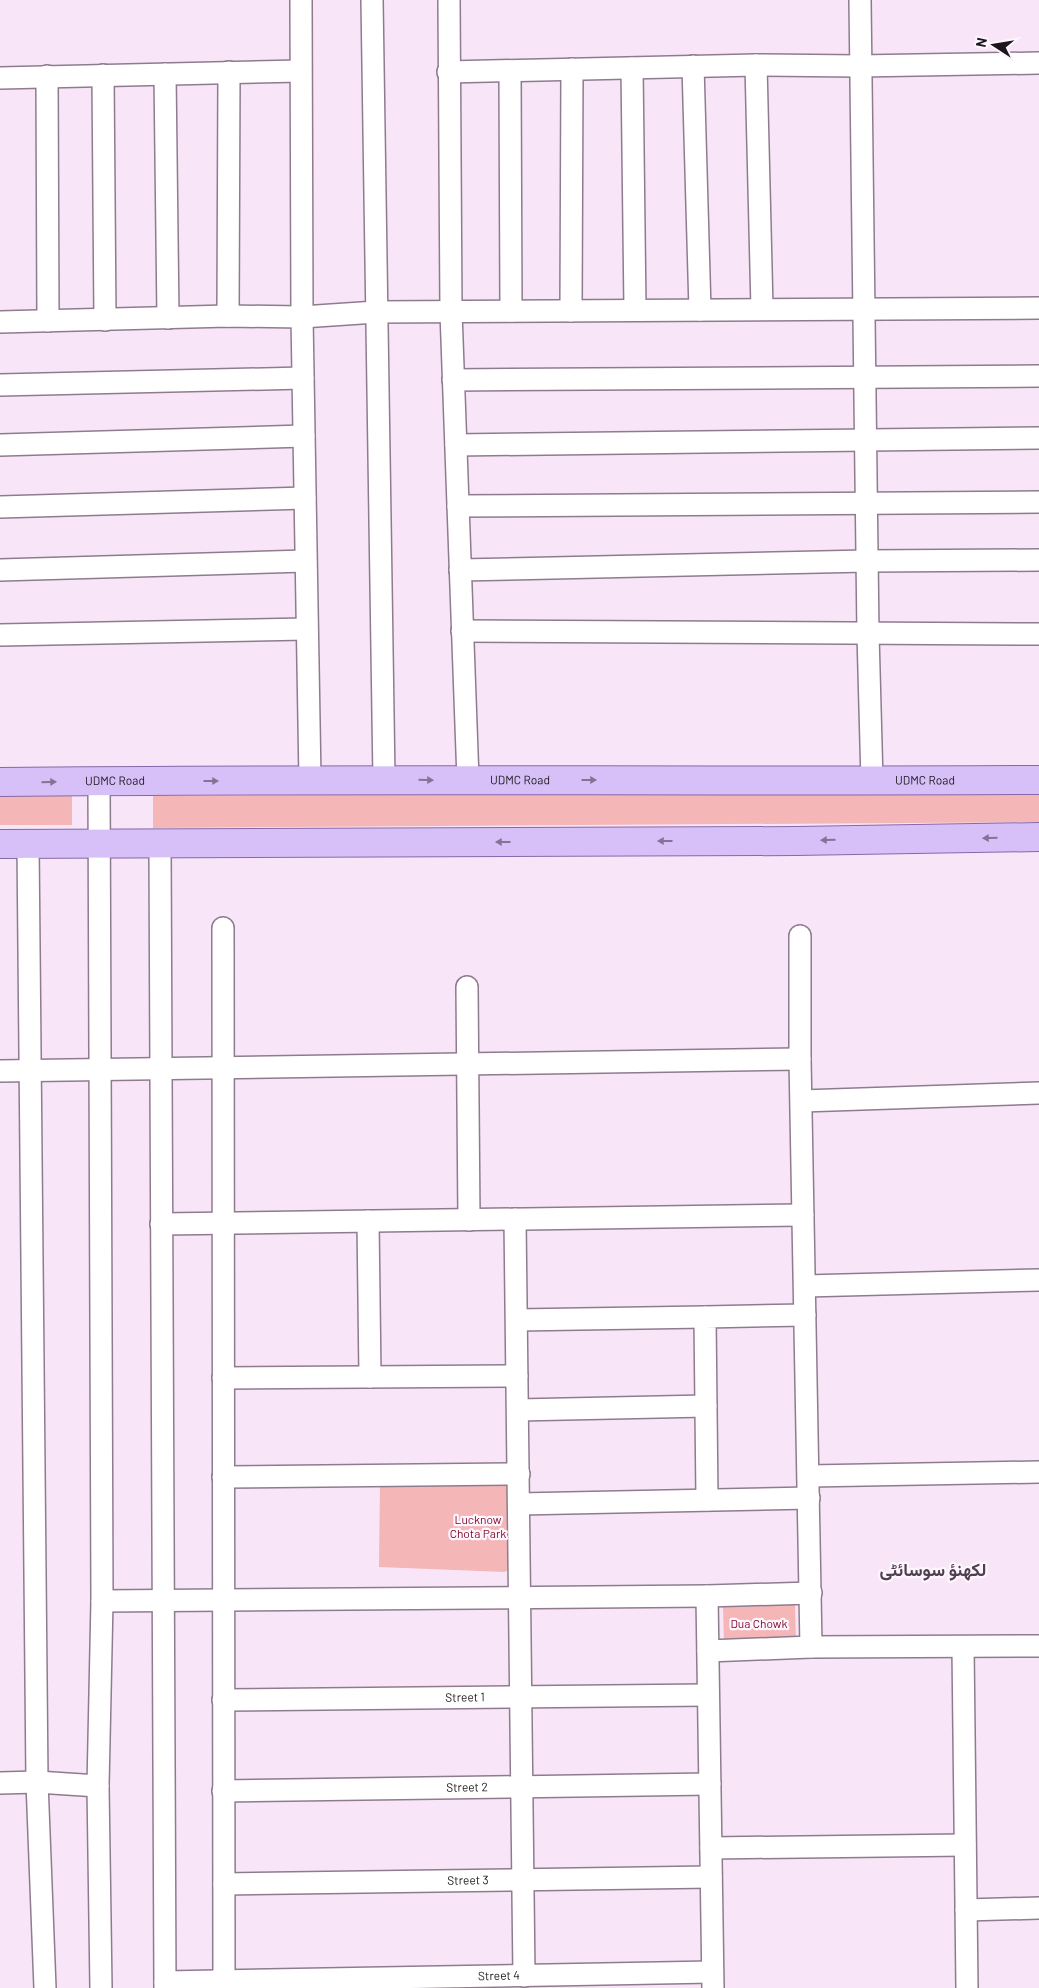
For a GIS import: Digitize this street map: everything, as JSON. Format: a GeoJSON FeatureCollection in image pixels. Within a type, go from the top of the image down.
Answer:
{"type":"FeatureCollection","features":[{"type":"Feature","properties":{"kind":"main road","name":"UDMC Road"},"geometry":{"type":"LineString","coordinates":[[0,782],[384,779],[1039,780]]}},
{"type":"Feature","properties":{"kind":"main road"},"geometry":{"type":"LineString","coordinates":[[0,844],[796,841],[1039,837]]}},
{"type":"Feature","properties":{"kind":"street"},"geometry":{"type":"LineString","coordinates":[[301,0],[304,498],[310,780]]}},
{"type":"Feature","properties":{"kind":"street"},"geometry":{"type":"LineString","coordinates":[[372,0],[384,779]]}},
{"type":"Feature","properties":{"kind":"street"},"geometry":{"type":"LineString","coordinates":[[448,0],[451,312],[468,780]]}},
{"type":"Feature","properties":{"kind":"street"},"geometry":{"type":"LineString","coordinates":[[860,0],[859,66],[872,781]]}},
{"type":"Feature","properties":{"kind":"street"},"geometry":{"type":"LineString","coordinates":[[448,72],[756,65],[859,66],[1039,63]]}},
{"type":"Feature","properties":{"kind":"street"},"geometry":{"type":"LineString","coordinates":[[756,65],[762,310]]}},
{"type":"Feature","properties":{"kind":"street"},"geometry":{"type":"LineString","coordinates":[[693,66],[700,310]]}},
{"type":"Feature","properties":{"kind":"street"},"geometry":{"type":"LineString","coordinates":[[632,68],[635,310]]}},
{"type":"Feature","properties":{"kind":"street"},"geometry":{"type":"LineString","coordinates":[[571,311],[572,69]]}},
{"type":"Feature","properties":{"kind":"street"},"geometry":{"type":"LineString","coordinates":[[510,70],[511,312]]}},
{"type":"Feature","properties":{"kind":"street"},"geometry":{"type":"LineString","coordinates":[[0,78],[300,71]]}},
{"type":"Feature","properties":{"kind":"street"},"geometry":{"type":"LineString","coordinates":[[228,316],[229,72]]}},
{"type":"Feature","properties":{"kind":"street"},"geometry":{"type":"LineString","coordinates":[[166,74],[168,318]]}},
{"type":"Feature","properties":{"kind":"street"},"geometry":{"type":"LineString","coordinates":[[102,75],[105,320]]}},
{"type":"Feature","properties":{"kind":"street"},"geometry":{"type":"LineString","coordinates":[[47,76],[48,321]]}},
{"type":"Feature","properties":{"kind":"street"},"geometry":{"type":"LineString","coordinates":[[0,322],[228,316],[302,317],[376,312],[1039,308]]}},
{"type":"Feature","properties":{"kind":"street"},"geometry":{"type":"LineString","coordinates":[[453,380],[1039,376]]}},
{"type":"Feature","properties":{"kind":"street"},"geometry":{"type":"LineString","coordinates":[[0,385],[303,378]]}},
{"type":"Feature","properties":{"kind":"street"},"geometry":{"type":"LineString","coordinates":[[0,444],[304,436]]}},
{"type":"Feature","properties":{"kind":"street"},"geometry":{"type":"LineString","coordinates":[[456,446],[1039,438]]}},
{"type":"Feature","properties":{"kind":"street"},"geometry":{"type":"LineString","coordinates":[[0,507],[304,498]]}},
{"type":"Feature","properties":{"kind":"street"},"geometry":{"type":"LineString","coordinates":[[458,506],[1039,502]]}},
{"type":"Feature","properties":{"kind":"street"},"geometry":{"type":"LineString","coordinates":[[460,570],[867,561],[1039,560]]}},
{"type":"Feature","properties":{"kind":"street"},"geometry":{"type":"LineString","coordinates":[[0,570],[305,561]]}},
{"type":"Feature","properties":{"kind":"street"},"geometry":{"type":"LineString","coordinates":[[0,635],[306,629]]}},
{"type":"Feature","properties":{"kind":"street"},"geometry":{"type":"LineString","coordinates":[[462,631],[1039,634]]}},
{"type":"Feature","properties":{"kind":"street"},"geometry":{"type":"LineString","coordinates":[[99,782],[102,1601],[98,1786],[101,1988]]}},
{"type":"Feature","properties":{"kind":"street"},"geometry":{"type":"LineString","coordinates":[[28,844],[37,1782],[45,1988]]}},
{"type":"Feature","properties":{"kind":"street"},"geometry":{"type":"LineString","coordinates":[[160,844],[165,1985]]}},
{"type":"Feature","properties":{"kind":"street"},"geometry":{"type":"LineString","coordinates":[[223,928],[224,1985]]}},
{"type":"Feature","properties":{"kind":"street"},"geometry":{"type":"LineString","coordinates":[[800,936],[800,1059],[812,1647]]}},
{"type":"Feature","properties":{"kind":"street"},"geometry":{"type":"LineString","coordinates":[[467,987],[469,1220]]}},
{"type":"Feature","properties":{"kind":"street"},"geometry":{"type":"LineString","coordinates":[[0,1071],[800,1059]]}},
{"type":"Feature","properties":{"kind":"street"},"geometry":{"type":"LineString","coordinates":[[802,1101],[1039,1093]]}},
{"type":"Feature","properties":{"kind":"street"},"geometry":{"type":"LineString","coordinates":[[161,1224],[803,1215]]}},
{"type":"Feature","properties":{"kind":"street"},"geometry":{"type":"LineString","coordinates":[[515,1219],[524,1976]]}},
{"type":"Feature","properties":{"kind":"street"},"geometry":{"type":"LineString","coordinates":[[368,1221],[370,1377]]}},
{"type":"Feature","properties":{"kind":"street"},"geometry":{"type":"LineString","coordinates":[[804,1286],[1039,1280]]}},
{"type":"Feature","properties":{"kind":"street"},"geometry":{"type":"LineString","coordinates":[[517,1320],[805,1315]]}},
{"type":"Feature","properties":{"kind":"street"},"geometry":{"type":"LineString","coordinates":[[706,1318],[707,1500]]}},
{"type":"Feature","properties":{"kind":"street"},"geometry":{"type":"LineString","coordinates":[[223,1378],[518,1376]]}},
{"type":"Feature","properties":{"kind":"street"},"geometry":{"type":"LineString","coordinates":[[518,1410],[706,1406]]}},
{"type":"Feature","properties":{"kind":"street"},"geometry":{"type":"LineString","coordinates":[[809,1476],[1039,1472]]}},
{"type":"Feature","properties":{"kind":"street"},"geometry":{"type":"LineString","coordinates":[[223,1477],[519,1474]]}},
{"type":"Feature","properties":{"kind":"street"},"geometry":{"type":"LineString","coordinates":[[519,1504],[809,1498]]}},
{"type":"Feature","properties":{"kind":"street"},"geometry":{"type":"LineString","coordinates":[[102,1601],[811,1594]]}},
{"type":"Feature","properties":{"kind":"street"},"geometry":{"type":"LineString","coordinates":[[707,1596],[712,1980]]}},
{"type":"Feature","properties":{"kind":"street"},"geometry":{"type":"LineString","coordinates":[[963,1646],[967,1988]]}},
{"type":"Feature","properties":{"kind":"street"},"geometry":{"type":"LineString","coordinates":[[708,1651],[812,1647],[1039,1646]]}},
{"type":"Feature","properties":{"kind":"street","name":"Street 1"},"geometry":{"type":"LineString","coordinates":[[223,1700],[708,1695]]}},
{"type":"Feature","properties":{"kind":"street"},"geometry":{"type":"LineString","coordinates":[[0,1783],[37,1782],[98,1786]]}},
{"type":"Feature","properties":{"kind":"street","name":"Street 2"},"geometry":{"type":"LineString","coordinates":[[223,1791],[710,1784]]}},
{"type":"Feature","properties":{"kind":"street"},"geometry":{"type":"LineString","coordinates":[[710,1848],[965,1845]]}},
{"type":"Feature","properties":{"kind":"street","name":"Street 3"},"geometry":{"type":"LineString","coordinates":[[224,1884],[711,1877]]}},
{"type":"Feature","properties":{"kind":"street"},"geometry":{"type":"LineString","coordinates":[[966,1910],[1039,1908]]}},
{"type":"Feature","properties":{"kind":"street","name":"Street 4"},"geometry":{"type":"LineString","coordinates":[[165,1985],[470,1982],[524,1976],[712,1980]]}},
{"type":"Feature","properties":{"kind":"green space"},"geometry":{"type":"Polygon","coordinates":[[[1039,791],[1039,822],[153,828],[153,796],[1039,791]]]}},
{"type":"Feature","properties":{"kind":"green space"},"geometry":{"type":"Polygon","coordinates":[[[0,793],[72,793],[72,825],[0,825],[0,793]]]}},
{"type":"Feature","properties":{"kind":"green space","name":"Lucknow Chota Park"},"geometry":{"type":"Polygon","coordinates":[[[522,1483],[523,1557],[505,1572],[379,1567],[380,1484],[522,1483]]]}},
{"type":"Feature","properties":{"kind":"green space","name":"Dua Chowk"},"geometry":{"type":"Polygon","coordinates":[[[795,1604],[796,1641],[724,1643],[723,1607],[795,1604]]]}},
{"type":"Feature","properties":{"kind":"district","name":"لکھنؤ سوسائٹی"},"geometry":{"type":"Point","coordinates":[933,1570]}}]}
